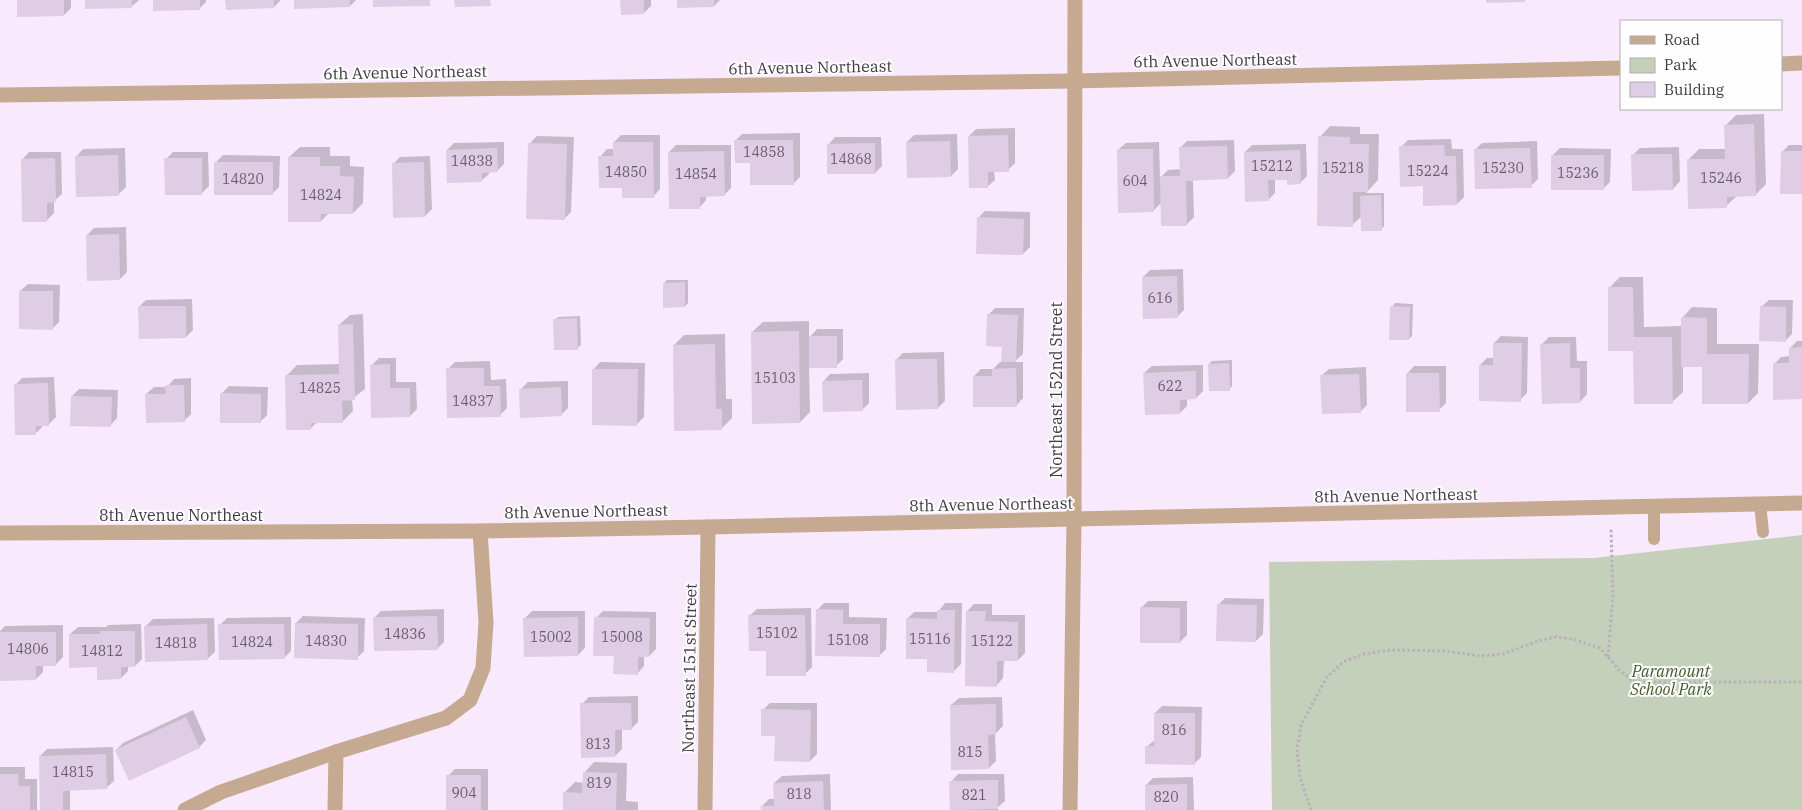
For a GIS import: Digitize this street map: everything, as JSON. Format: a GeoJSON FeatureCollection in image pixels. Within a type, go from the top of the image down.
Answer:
{"type":"FeatureCollection","features":[{"type":"Feature","properties":{"kind":"street","name":"Northeast 152nd Street"},"geometry":{"type":"LineString","coordinates":[[1070,810],[1074,520],[1075,0]]}},
{"type":"Feature","properties":{"kind":"street"},"geometry":{"type":"LineString","coordinates":[[1782,64],[1802,64]]}},
{"type":"Feature","properties":{"kind":"street","name":"6th Avenue Northeast"},"geometry":{"type":"LineString","coordinates":[[0,95],[1074,81],[1620,68]]}},
{"type":"Feature","properties":{"kind":"street","name":"8th Avenue Northeast"},"geometry":{"type":"LineString","coordinates":[[0,533],[708,527],[1802,503]]}},
{"type":"Feature","properties":{"kind":"street","name":"Northeast 151st Street"},"geometry":{"type":"LineString","coordinates":[[705,810],[708,527]]}},
{"type":"Feature","properties":{"kind":"street"},"geometry":{"type":"LineString","coordinates":[[185,810],[221,792],[336,752],[446,718],[470,700],[483,668],[486,623],[480,530]]}},
{"type":"Feature","properties":{"kind":"street"},"geometry":{"type":"LineString","coordinates":[[335,810],[336,752]]}},
{"type":"Feature","properties":{"kind":"lane"},"geometry":{"type":"LineString","coordinates":[[1760,504],[1762,532]]}},
{"type":"Feature","properties":{"kind":"lane"},"geometry":{"type":"LineString","coordinates":[[1654,507],[1654,539]]}},
{"type":"Feature","properties":{"kind":"path"},"geometry":{"type":"LineString","coordinates":[[1608,658],[1613,596],[1610,508]]}},
{"type":"Feature","properties":{"kind":"path"},"geometry":{"type":"LineString","coordinates":[[1311,810],[1300,777],[1297,750],[1301,725],[1327,677],[1343,662],[1364,654],[1390,650],[1446,651],[1488,656],[1503,654],[1538,641],[1556,637],[1573,639],[1600,648],[1619,670],[1633,681],[1802,682]]}},
{"type":"Feature","properties":{"kind":"green space","name":"Paramount School Park"},"geometry":{"type":"Polygon","coordinates":[[[1802,535],[1802,810],[1272,810],[1269,562],[1594,558],[1802,535]]]}},
{"type":"Feature","properties":{"kind":"building"},"geometry":{"type":"Polygon","coordinates":[[[17,0],[64,0],[64,16],[17,17],[17,0]]]}},
{"type":"Feature","properties":{"kind":"building"},"geometry":{"type":"Polygon","coordinates":[[[85,0],[132,0],[132,8],[85,9],[85,0]]]}},
{"type":"Feature","properties":{"kind":"building"},"geometry":{"type":"Polygon","coordinates":[[[153,0],[200,0],[200,10],[153,11],[153,0]]]}},
{"type":"Feature","properties":{"kind":"building"},"geometry":{"type":"Polygon","coordinates":[[[225,0],[274,0],[274,8],[226,10],[225,0]]]}},
{"type":"Feature","properties":{"kind":"building"},"geometry":{"type":"Polygon","coordinates":[[[294,0],[350,0],[350,7],[294,9],[294,0]]]}},
{"type":"Feature","properties":{"kind":"building"},"geometry":{"type":"Polygon","coordinates":[[[373,0],[430,0],[430,6],[373,7],[373,0]]]}},
{"type":"Feature","properties":{"kind":"building"},"geometry":{"type":"Polygon","coordinates":[[[454,0],[490,0],[491,6],[455,7],[454,0]]]}},
{"type":"Feature","properties":{"kind":"building"},"geometry":{"type":"Polygon","coordinates":[[[620,0],[644,0],[644,14],[621,15],[620,0]]]}},
{"type":"Feature","properties":{"kind":"building"},"geometry":{"type":"Polygon","coordinates":[[[677,0],[714,0],[714,7],[677,8],[677,0]]]}},
{"type":"Feature","properties":{"kind":"building"},"geometry":{"type":"Polygon","coordinates":[[[1486,0],[1525,0],[1525,2],[1486,3],[1486,0]]]}},
{"type":"Feature","properties":{"kind":"building"},"geometry":{"type":"Polygon","coordinates":[[[1754,124],[1756,196],[1727,197],[1727,208],[1688,209],[1687,159],[1725,159],[1724,125],[1754,124]]]}},
{"type":"Feature","properties":{"kind":"building"},"geometry":{"type":"Polygon","coordinates":[[[1008,135],[1009,172],[988,172],[988,188],[969,188],[968,136],[1008,135]]]}},
{"type":"Feature","properties":{"kind":"building"},"geometry":{"type":"Polygon","coordinates":[[[1318,136],[1350,137],[1350,144],[1369,144],[1368,192],[1353,192],[1353,227],[1317,226],[1318,136]]]}},
{"type":"Feature","properties":{"kind":"building"},"geometry":{"type":"Polygon","coordinates":[[[734,140],[793,140],[794,185],[750,185],[750,163],[735,163],[734,140]]]}},
{"type":"Feature","properties":{"kind":"building"},"geometry":{"type":"Polygon","coordinates":[[[950,141],[951,177],[907,178],[906,142],[950,141]]]}},
{"type":"Feature","properties":{"kind":"building"},"geometry":{"type":"Polygon","coordinates":[[[613,142],[653,142],[654,198],[622,198],[622,188],[599,188],[598,156],[613,156],[613,142]]]}},
{"type":"Feature","properties":{"kind":"building"},"geometry":{"type":"Polygon","coordinates":[[[528,143],[567,144],[565,220],[526,219],[528,143]]]}},
{"type":"Feature","properties":{"kind":"building"},"geometry":{"type":"Polygon","coordinates":[[[875,143],[875,174],[827,174],[827,144],[875,143]]]}},
{"type":"Feature","properties":{"kind":"building"},"geometry":{"type":"Polygon","coordinates":[[[1444,145],[1445,156],[1456,156],[1457,205],[1423,206],[1423,186],[1400,187],[1399,146],[1444,145]]]}},
{"type":"Feature","properties":{"kind":"building"},"geometry":{"type":"Polygon","coordinates":[[[1227,146],[1228,179],[1186,181],[1187,226],[1161,226],[1160,176],[1180,176],[1179,147],[1227,146]]]}},
{"type":"Feature","properties":{"kind":"building"},"geometry":{"type":"Polygon","coordinates":[[[497,148],[498,172],[482,173],[482,182],[447,183],[446,150],[497,148]]]}},
{"type":"Feature","properties":{"kind":"building"},"geometry":{"type":"Polygon","coordinates":[[[1530,148],[1532,188],[1475,189],[1474,149],[1530,148]]]}},
{"type":"Feature","properties":{"kind":"building"},"geometry":{"type":"Polygon","coordinates":[[[1117,149],[1153,149],[1154,212],[1118,213],[1117,149]]]}},
{"type":"Feature","properties":{"kind":"building"},"geometry":{"type":"Polygon","coordinates":[[[1300,150],[1301,184],[1287,185],[1287,180],[1268,180],[1269,201],[1245,202],[1244,152],[1300,150]]]}},
{"type":"Feature","properties":{"kind":"building"},"geometry":{"type":"Polygon","coordinates":[[[724,151],[725,196],[700,197],[700,209],[669,209],[668,152],[724,151]]]}},
{"type":"Feature","properties":{"kind":"building"},"geometry":{"type":"Polygon","coordinates":[[[1781,151],[1802,151],[1802,194],[1780,194],[1781,151]]]}},
{"type":"Feature","properties":{"kind":"building"},"geometry":{"type":"Polygon","coordinates":[[[1631,154],[1672,154],[1673,190],[1632,191],[1631,154]]]}},
{"type":"Feature","properties":{"kind":"building"},"geometry":{"type":"Polygon","coordinates":[[[118,155],[119,196],[76,197],[75,156],[118,155]]]}},
{"type":"Feature","properties":{"kind":"building"},"geometry":{"type":"Polygon","coordinates":[[[1551,155],[1604,155],[1604,190],[1551,190],[1551,155]]]}},
{"type":"Feature","properties":{"kind":"building"},"geometry":{"type":"Polygon","coordinates":[[[288,157],[320,157],[320,166],[340,166],[340,176],[354,177],[353,214],[321,214],[321,222],[288,222],[288,157]]]}},
{"type":"Feature","properties":{"kind":"building"},"geometry":{"type":"Polygon","coordinates":[[[55,158],[56,202],[47,203],[47,222],[22,222],[21,159],[55,158]]]}},
{"type":"Feature","properties":{"kind":"building"},"geometry":{"type":"Polygon","coordinates":[[[164,158],[202,158],[202,195],[165,195],[164,158]]]}},
{"type":"Feature","properties":{"kind":"building"},"geometry":{"type":"Polygon","coordinates":[[[214,162],[273,162],[273,195],[214,195],[214,162]]]}},
{"type":"Feature","properties":{"kind":"building"},"geometry":{"type":"Polygon","coordinates":[[[424,162],[425,217],[393,218],[392,163],[424,162]]]}},
{"type":"Feature","properties":{"kind":"building"},"geometry":{"type":"Polygon","coordinates":[[[1381,195],[1382,231],[1361,231],[1360,196],[1381,195]]]}},
{"type":"Feature","properties":{"kind":"building"},"geometry":{"type":"Polygon","coordinates":[[[977,217],[1024,219],[1023,255],[976,254],[977,217]]]}},
{"type":"Feature","properties":{"kind":"building"},"geometry":{"type":"Polygon","coordinates":[[[119,234],[120,280],[87,281],[86,235],[119,234]]]}},
{"type":"Feature","properties":{"kind":"building"},"geometry":{"type":"Polygon","coordinates":[[[1177,276],[1178,318],[1143,319],[1142,277],[1177,276]]]}},
{"type":"Feature","properties":{"kind":"building"},"geometry":{"type":"Polygon","coordinates":[[[685,282],[685,307],[663,308],[663,283],[685,282]]]}},
{"type":"Feature","properties":{"kind":"building"},"geometry":{"type":"Polygon","coordinates":[[[1608,287],[1633,287],[1634,337],[1672,337],[1673,404],[1634,404],[1633,351],[1608,351],[1608,287]]]}},
{"type":"Feature","properties":{"kind":"building"},"geometry":{"type":"Polygon","coordinates":[[[19,291],[53,291],[53,330],[19,329],[19,291]]]}},
{"type":"Feature","properties":{"kind":"building"},"geometry":{"type":"Polygon","coordinates":[[[138,306],[186,306],[186,338],[139,339],[138,306]]]}},
{"type":"Feature","properties":{"kind":"building"},"geometry":{"type":"Polygon","coordinates":[[[1390,306],[1410,307],[1409,340],[1389,340],[1390,306]]]}},
{"type":"Feature","properties":{"kind":"building"},"geometry":{"type":"Polygon","coordinates":[[[1760,306],[1786,307],[1786,342],[1759,341],[1760,306]]]}},
{"type":"Feature","properties":{"kind":"building"},"geometry":{"type":"Polygon","coordinates":[[[987,314],[1018,315],[1016,362],[1001,362],[1002,347],[986,346],[987,314]]]}},
{"type":"Feature","properties":{"kind":"building"},"geometry":{"type":"Polygon","coordinates":[[[1681,317],[1707,318],[1707,354],[1749,354],[1748,404],[1702,404],[1702,367],[1681,367],[1681,317]]]}},
{"type":"Feature","properties":{"kind":"building"},"geometry":{"type":"Polygon","coordinates":[[[577,318],[578,350],[554,350],[553,319],[577,318]]]}},
{"type":"Feature","properties":{"kind":"building"},"geometry":{"type":"Polygon","coordinates":[[[353,324],[355,400],[342,401],[343,423],[311,423],[311,430],[286,430],[285,375],[339,374],[338,325],[353,324]]]}},
{"type":"Feature","properties":{"kind":"building"},"geometry":{"type":"Polygon","coordinates":[[[799,331],[800,423],[752,424],[751,332],[799,331]]]}},
{"type":"Feature","properties":{"kind":"building"},"geometry":{"type":"Polygon","coordinates":[[[809,336],[837,336],[837,368],[809,368],[809,336]]]}},
{"type":"Feature","properties":{"kind":"building"},"geometry":{"type":"Polygon","coordinates":[[[1493,343],[1522,343],[1521,402],[1479,401],[1479,365],[1493,365],[1493,343]]]}},
{"type":"Feature","properties":{"kind":"building"},"geometry":{"type":"Polygon","coordinates":[[[1570,343],[1570,368],[1580,368],[1580,403],[1542,404],[1540,344],[1570,343]]]}},
{"type":"Feature","properties":{"kind":"building"},"geometry":{"type":"Polygon","coordinates":[[[715,344],[716,409],[722,409],[722,430],[674,431],[673,345],[715,344]]]}},
{"type":"Feature","properties":{"kind":"building"},"geometry":{"type":"Polygon","coordinates":[[[1802,347],[1802,399],[1773,400],[1773,363],[1789,363],[1789,348],[1802,347]]]}},
{"type":"Feature","properties":{"kind":"building"},"geometry":{"type":"Polygon","coordinates":[[[895,359],[937,359],[938,409],[896,410],[895,359]]]}},
{"type":"Feature","properties":{"kind":"building"},"geometry":{"type":"Polygon","coordinates":[[[1229,363],[1230,391],[1209,391],[1208,364],[1229,363]]]}},
{"type":"Feature","properties":{"kind":"building"},"geometry":{"type":"Polygon","coordinates":[[[390,364],[390,388],[410,388],[410,417],[371,418],[370,365],[390,364]]]}},
{"type":"Feature","properties":{"kind":"building"},"geometry":{"type":"Polygon","coordinates":[[[446,368],[484,368],[484,386],[500,386],[501,417],[447,418],[446,368]]]}},
{"type":"Feature","properties":{"kind":"building"},"geometry":{"type":"Polygon","coordinates":[[[1016,368],[1017,407],[973,407],[973,376],[992,376],[992,369],[1016,368]]]}},
{"type":"Feature","properties":{"kind":"building"},"geometry":{"type":"Polygon","coordinates":[[[592,369],[638,369],[637,426],[592,425],[592,369]]]}},
{"type":"Feature","properties":{"kind":"building"},"geometry":{"type":"Polygon","coordinates":[[[1196,371],[1196,399],[1180,400],[1180,414],[1145,415],[1143,373],[1196,371]]]}},
{"type":"Feature","properties":{"kind":"building"},"geometry":{"type":"Polygon","coordinates":[[[1406,373],[1439,373],[1440,412],[1406,412],[1406,373]]]}},
{"type":"Feature","properties":{"kind":"building"},"geometry":{"type":"Polygon","coordinates":[[[1359,374],[1361,413],[1322,414],[1320,375],[1359,374]]]}},
{"type":"Feature","properties":{"kind":"building"},"geometry":{"type":"Polygon","coordinates":[[[862,380],[863,411],[823,412],[822,381],[862,380]]]}},
{"type":"Feature","properties":{"kind":"building"},"geometry":{"type":"Polygon","coordinates":[[[48,383],[49,426],[36,426],[36,435],[15,435],[14,384],[48,383]]]}},
{"type":"Feature","properties":{"kind":"building"},"geometry":{"type":"Polygon","coordinates":[[[165,385],[184,385],[185,422],[146,423],[145,394],[166,394],[165,385]]]}},
{"type":"Feature","properties":{"kind":"building"},"geometry":{"type":"Polygon","coordinates":[[[561,387],[562,416],[520,418],[519,389],[561,387]]]}},
{"type":"Feature","properties":{"kind":"building"},"geometry":{"type":"Polygon","coordinates":[[[220,393],[261,394],[261,423],[220,423],[220,393]]]}},
{"type":"Feature","properties":{"kind":"building"},"geometry":{"type":"Polygon","coordinates":[[[71,396],[112,397],[111,427],[70,426],[71,396]]]}},
{"type":"Feature","properties":{"kind":"building"},"geometry":{"type":"Polygon","coordinates":[[[1217,604],[1257,605],[1256,642],[1216,641],[1217,604]]]}},
{"type":"Feature","properties":{"kind":"building"},"geometry":{"type":"Polygon","coordinates":[[[1140,607],[1180,608],[1180,643],[1140,643],[1140,607]]]}},
{"type":"Feature","properties":{"kind":"building"},"geometry":{"type":"Polygon","coordinates":[[[816,609],[843,610],[843,624],[880,624],[880,657],[815,656],[816,609]]]}},
{"type":"Feature","properties":{"kind":"building"},"geometry":{"type":"Polygon","coordinates":[[[937,610],[955,610],[954,673],[927,672],[927,659],[906,659],[906,618],[937,619],[937,610]]]}},
{"type":"Feature","properties":{"kind":"building"},"geometry":{"type":"Polygon","coordinates":[[[966,611],[986,611],[985,621],[1018,622],[1018,661],[997,661],[997,687],[965,686],[966,611]]]}},
{"type":"Feature","properties":{"kind":"building"},"geometry":{"type":"Polygon","coordinates":[[[748,615],[805,615],[806,676],[766,676],[766,651],[749,651],[748,615]]]}},
{"type":"Feature","properties":{"kind":"building"},"geometry":{"type":"Polygon","coordinates":[[[437,616],[438,650],[374,651],[373,617],[437,616]]]}},
{"type":"Feature","properties":{"kind":"building"},"geometry":{"type":"Polygon","coordinates":[[[578,617],[578,656],[524,657],[523,618],[578,617]]]}},
{"type":"Feature","properties":{"kind":"building"},"geometry":{"type":"Polygon","coordinates":[[[594,617],[650,618],[649,657],[638,657],[638,675],[613,674],[614,656],[593,656],[594,617]]]}},
{"type":"Feature","properties":{"kind":"building"},"geometry":{"type":"Polygon","coordinates":[[[295,623],[358,624],[358,660],[294,658],[295,623]]]}},
{"type":"Feature","properties":{"kind":"building"},"geometry":{"type":"Polygon","coordinates":[[[207,624],[208,660],[145,662],[144,626],[207,624]]]}},
{"type":"Feature","properties":{"kind":"building"},"geometry":{"type":"Polygon","coordinates":[[[218,624],[284,624],[285,659],[219,660],[218,624]]]}},
{"type":"Feature","properties":{"kind":"building"},"geometry":{"type":"Polygon","coordinates":[[[100,631],[135,631],[135,667],[121,667],[121,679],[97,680],[97,667],[69,668],[69,634],[100,634],[100,631]]]}},
{"type":"Feature","properties":{"kind":"building"},"geometry":{"type":"Polygon","coordinates":[[[0,632],[56,632],[56,666],[36,666],[36,680],[0,681],[0,632]]]}},
{"type":"Feature","properties":{"kind":"building"},"geometry":{"type":"Polygon","coordinates":[[[580,703],[631,703],[632,730],[615,730],[615,757],[581,758],[580,703]]]}},
{"type":"Feature","properties":{"kind":"building"},"geometry":{"type":"Polygon","coordinates":[[[996,704],[996,734],[988,735],[989,769],[951,770],[950,705],[996,704]]]}},
{"type":"Feature","properties":{"kind":"building"},"geometry":{"type":"Polygon","coordinates":[[[761,709],[811,710],[810,762],[774,761],[775,736],[761,736],[761,709]]]}},
{"type":"Feature","properties":{"kind":"building"},"geometry":{"type":"Polygon","coordinates":[[[1154,713],[1195,713],[1195,765],[1145,764],[1145,746],[1154,746],[1154,713]]]}},
{"type":"Feature","properties":{"kind":"building"},"geometry":{"type":"Polygon","coordinates":[[[186,717],[200,748],[129,781],[115,750],[186,717]]]}},
{"type":"Feature","properties":{"kind":"building"},"geometry":{"type":"Polygon","coordinates":[[[106,754],[107,789],[63,791],[63,810],[40,810],[39,756],[106,754]]]}},
{"type":"Feature","properties":{"kind":"building"},"geometry":{"type":"Polygon","coordinates":[[[583,772],[617,773],[616,810],[563,810],[563,792],[582,793],[583,772]]]}},
{"type":"Feature","properties":{"kind":"building"},"geometry":{"type":"Polygon","coordinates":[[[0,774],[18,774],[19,786],[30,786],[30,810],[0,810],[0,774]]]}},
{"type":"Feature","properties":{"kind":"building"},"geometry":{"type":"Polygon","coordinates":[[[446,775],[481,775],[481,810],[446,810],[446,775]]]}},
{"type":"Feature","properties":{"kind":"building"},"geometry":{"type":"Polygon","coordinates":[[[998,780],[998,809],[950,810],[949,781],[998,780]]]}},
{"type":"Feature","properties":{"kind":"building"},"geometry":{"type":"Polygon","coordinates":[[[823,781],[824,810],[761,810],[760,806],[774,806],[773,783],[823,781]]]}},
{"type":"Feature","properties":{"kind":"building"},"geometry":{"type":"Polygon","coordinates":[[[1187,784],[1187,810],[1145,810],[1145,785],[1187,784]]]}}]}
